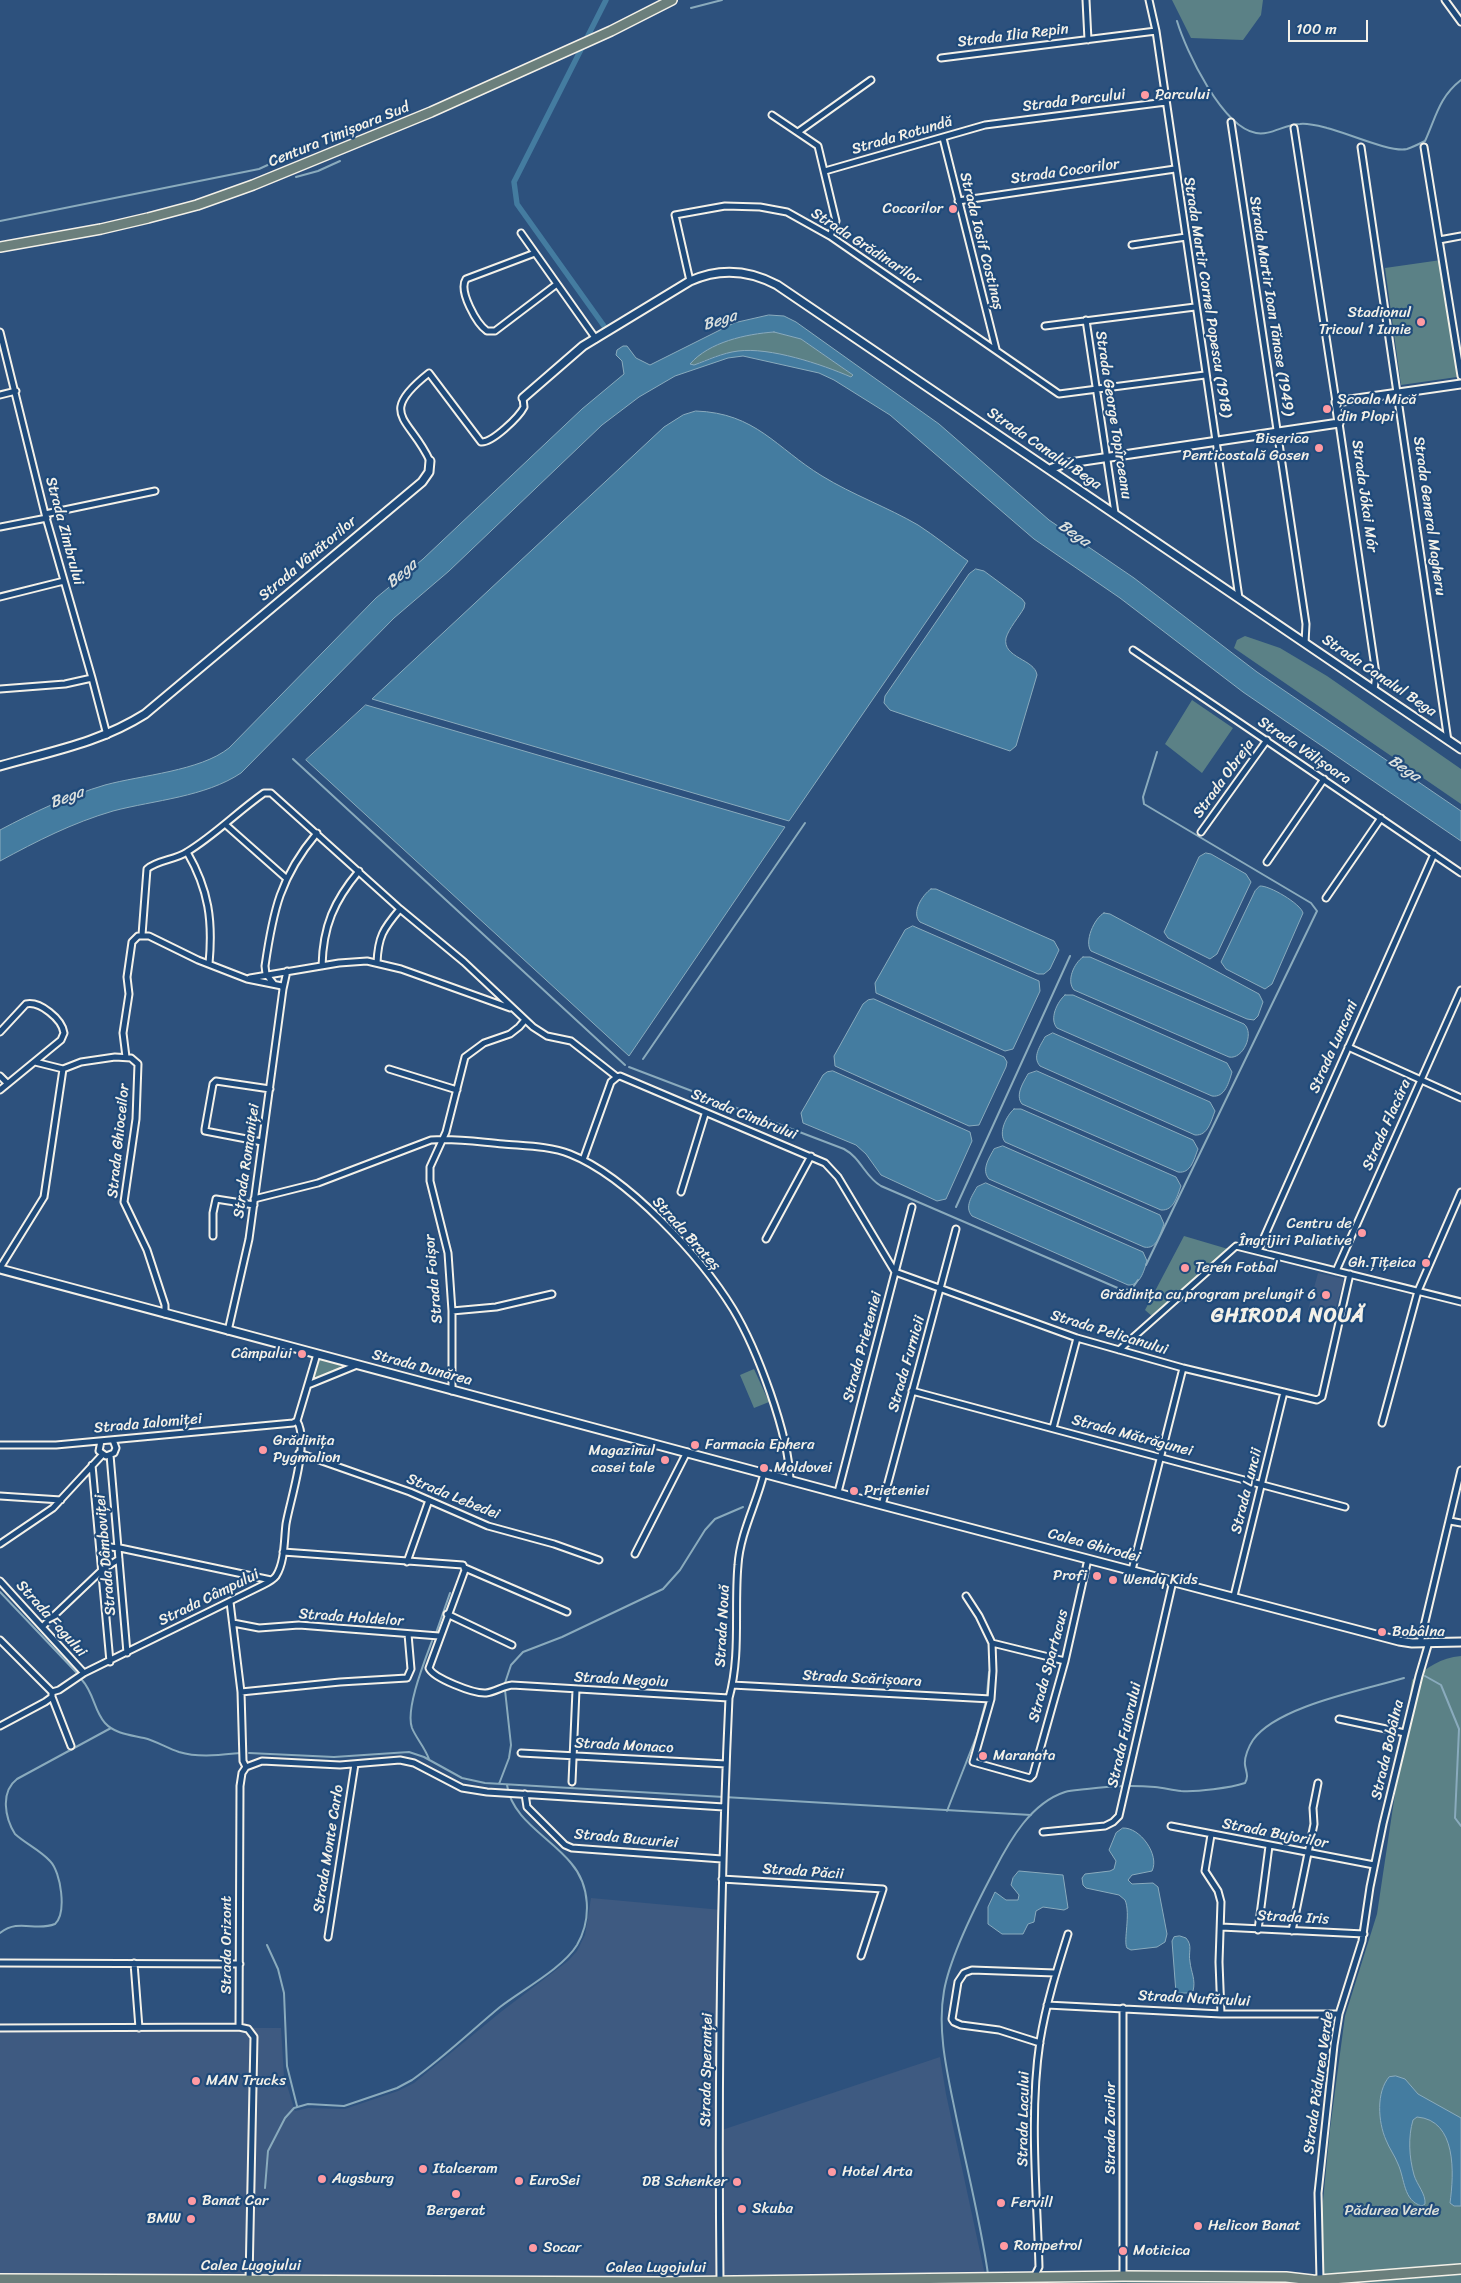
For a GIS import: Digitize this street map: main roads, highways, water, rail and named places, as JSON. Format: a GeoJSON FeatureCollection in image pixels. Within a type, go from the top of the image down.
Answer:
{"type":"FeatureCollection","features":[{"type":"Feature","properties":{"kind":"main road","name":"Centura Timișoara Sud"},"geometry":{"type":"LineString","coordinates":[[0,248],[101,229],[197,205],[333,153],[577,46],[672,0]]}},
{"type":"Feature","properties":{"kind":"main road"},"geometry":{"type":"LineString","coordinates":[[1293,2283],[1316,2279],[1461,2269]]}},
{"type":"Feature","properties":{"kind":"main road","name":"Calea Lugojului"},"geometry":{"type":"LineString","coordinates":[[0,2279],[720,2281],[1123,2276],[1286,2277],[1316,2279]]}},
{"type":"Feature","properties":{"kind":"water","name":"Bega"},"geometry":{"type":"Polygon","coordinates":[[[769,315],[784,316],[796,322],[939,424],[1049,520],[1134,578],[1257,672],[1461,811],[1461,841],[1243,692],[1120,598],[1034,539],[890,415],[834,380],[819,373],[743,356],[728,358],[675,376],[639,397],[602,425],[449,571],[394,618],[241,773],[212,788],[196,793],[113,811],[83,821],[0,861],[0,830],[26,817],[91,789],[187,767],[217,756],[229,748],[376,598],[423,559],[582,409],[624,374],[622,361],[616,355],[617,350],[627,346],[636,358],[650,365],[734,323],[769,315]],[[774,332],[740,337],[707,350],[690,364],[694,365],[732,352],[751,350],[780,354],[825,367],[851,377],[853,375],[801,339],[774,332]]]}},
{"type":"Feature","properties":{"kind":"water"},"geometry":{"type":"Polygon","coordinates":[[[696,411],[717,413],[750,425],[822,476],[918,525],[968,561],[789,821],[372,699],[664,427],[683,415],[696,411]]]}},
{"type":"Feature","properties":{"kind":"water"},"geometry":{"type":"Polygon","coordinates":[[[976,569],[984,571],[1025,603],[1024,608],[1007,634],[1006,645],[1014,654],[1031,665],[1037,675],[1016,746],[1010,751],[890,710],[884,703],[885,696],[969,574],[976,569]]]}},
{"type":"Feature","properties":{"kind":"water"},"geometry":{"type":"Polygon","coordinates":[[[366,705],[785,827],[629,1056],[306,760],[366,705]]]}},
{"type":"Feature","properties":{"kind":"water"},"geometry":{"type":"Polygon","coordinates":[[[1206,853],[1246,874],[1251,882],[1217,954],[1210,959],[1168,938],[1164,932],[1199,857],[1206,853]]]}},
{"type":"Feature","properties":{"kind":"water"},"geometry":{"type":"Polygon","coordinates":[[[1260,886],[1284,896],[1297,905],[1303,913],[1272,984],[1265,989],[1226,969],[1221,962],[1255,891],[1260,886]]]}},
{"type":"Feature","properties":{"kind":"water"},"geometry":{"type":"Polygon","coordinates":[[[931,889],[936,889],[1054,941],[1059,950],[1050,969],[1044,974],[1038,974],[920,922],[917,909],[924,895],[931,889]]]}},
{"type":"Feature","properties":{"kind":"water"},"geometry":{"type":"Polygon","coordinates":[[[1104,913],[1110,914],[1259,994],[1263,1002],[1258,1016],[1254,1020],[1247,1019],[1091,951],[1089,936],[1091,930],[1104,913]]]}},
{"type":"Feature","properties":{"kind":"water"},"geometry":{"type":"Polygon","coordinates":[[[913,926],[1039,981],[1040,991],[1013,1049],[1005,1051],[876,993],[875,983],[905,930],[913,926]]]}},
{"type":"Feature","properties":{"kind":"water"},"geometry":{"type":"Polygon","coordinates":[[[1083,957],[1090,957],[1244,1024],[1248,1033],[1246,1045],[1239,1054],[1229,1057],[1074,990],[1071,982],[1072,972],[1083,957]]]}},
{"type":"Feature","properties":{"kind":"water"},"geometry":{"type":"Polygon","coordinates":[[[1065,995],[1073,995],[1227,1063],[1232,1072],[1226,1088],[1220,1094],[1212,1096],[1057,1028],[1054,1015],[1059,1002],[1065,995]]]}},
{"type":"Feature","properties":{"kind":"water"},"geometry":{"type":"Polygon","coordinates":[[[874,999],[1004,1057],[1007,1062],[1006,1067],[979,1125],[969,1126],[835,1066],[834,1056],[863,1004],[868,1000],[874,999]]]}},
{"type":"Feature","properties":{"kind":"water"},"geometry":{"type":"Polygon","coordinates":[[[1053,1033],[1210,1102],[1215,1111],[1208,1127],[1203,1133],[1195,1135],[1040,1066],[1037,1055],[1041,1044],[1045,1037],[1053,1033]]]}},
{"type":"Feature","properties":{"kind":"water"},"geometry":{"type":"Polygon","coordinates":[[[833,1071],[970,1132],[972,1141],[946,1199],[937,1201],[881,1175],[866,1154],[856,1145],[803,1123],[801,1113],[823,1075],[833,1071]]]}},
{"type":"Feature","properties":{"kind":"water"},"geometry":{"type":"Polygon","coordinates":[[[1037,1071],[1193,1140],[1198,1149],[1191,1165],[1186,1171],[1178,1172],[1022,1104],[1019,1097],[1022,1085],[1028,1074],[1037,1071]]]}},
{"type":"Feature","properties":{"kind":"water"},"geometry":{"type":"Polygon","coordinates":[[[1014,1109],[1021,1109],[1176,1177],[1181,1186],[1174,1202],[1169,1208],[1161,1210],[1005,1142],[1002,1134],[1004,1125],[1014,1109]]]}},
{"type":"Feature","properties":{"kind":"water"},"geometry":{"type":"Polygon","coordinates":[[[1003,1146],[1160,1215],[1164,1224],[1155,1244],[1144,1247],[989,1179],[986,1172],[988,1160],[994,1149],[1003,1146]]]}},
{"type":"Feature","properties":{"kind":"water"},"geometry":{"type":"Polygon","coordinates":[[[986,1183],[1143,1252],[1147,1261],[1141,1277],[1136,1283],[1128,1285],[972,1216],[969,1209],[971,1198],[977,1187],[986,1183]]]}},
{"type":"Feature","properties":{"kind":"water"},"geometry":{"type":"Polygon","coordinates":[[[1123,1828],[1136,1832],[1142,1837],[1151,1850],[1153,1857],[1154,1865],[1152,1871],[1132,1875],[1128,1880],[1132,1884],[1153,1883],[1158,1887],[1167,1934],[1165,1942],[1157,1947],[1131,1950],[1127,1948],[1127,1906],[1125,1900],[1119,1895],[1086,1888],[1083,1885],[1082,1878],[1085,1874],[1114,1869],[1116,1861],[1109,1850],[1116,1833],[1123,1828]]]}},
{"type":"Feature","properties":{"kind":"water"},"geometry":{"type":"Polygon","coordinates":[[[1019,1871],[1063,1875],[1068,1908],[1064,1910],[1043,1907],[1036,1911],[1034,1922],[1028,1924],[1023,1934],[1002,1934],[988,1924],[988,1907],[995,1892],[1006,1900],[1018,1900],[1019,1895],[1011,1885],[1013,1878],[1019,1871]]]}},
{"type":"Feature","properties":{"kind":"water"},"geometry":{"type":"Polygon","coordinates":[[[1174,1937],[1186,1938],[1190,1946],[1194,1983],[1193,1991],[1188,1993],[1176,1993],[1172,1941],[1174,1937]]]}},
{"type":"Feature","properties":{"kind":"water"},"geometry":{"type":"Polygon","coordinates":[[[1396,2076],[1405,2079],[1418,2094],[1461,2118],[1461,2206],[1454,2206],[1450,2203],[1452,2164],[1446,2138],[1440,2128],[1430,2120],[1417,2117],[1413,2120],[1411,2127],[1410,2154],[1414,2175],[1424,2197],[1425,2204],[1422,2206],[1416,2203],[1408,2194],[1398,2164],[1383,2133],[1380,2116],[1380,2099],[1385,2083],[1389,2077],[1396,2076]]]}},
{"type":"Feature","properties":{"kind":"waterway"},"geometry":{"type":"LineString","coordinates":[[604,326],[517,204],[514,182],[606,0]]}},
{"type":"Feature","properties":{"kind":"waterway"},"geometry":{"type":"LineString","coordinates":[[691,8],[722,0]]}},
{"type":"Feature","properties":{"kind":"waterway"},"geometry":{"type":"LineString","coordinates":[[1177,21],[1188,50],[1218,103],[1243,128],[1256,133],[1267,133],[1294,125],[1306,124],[1335,130],[1390,148],[1407,149],[1425,141],[1443,100],[1461,80]]}},
{"type":"Feature","properties":{"kind":"waterway"},"geometry":{"type":"LineString","coordinates":[[296,177],[318,171],[340,161]]}},
{"type":"Feature","properties":{"kind":"waterway"},"geometry":{"type":"LineString","coordinates":[[0,221],[259,169],[272,163]]}},
{"type":"Feature","properties":{"kind":"waterway"},"geometry":{"type":"LineString","coordinates":[[1146,1265],[1317,911],[1311,903],[1144,804],[1143,797],[1157,752]]}},
{"type":"Feature","properties":{"kind":"waterway"},"geometry":{"type":"LineString","coordinates":[[293,759],[625,1065]]}},
{"type":"Feature","properties":{"kind":"waterway"},"geometry":{"type":"LineString","coordinates":[[643,1059],[805,823]]}},
{"type":"Feature","properties":{"kind":"waterway"},"geometry":{"type":"LineString","coordinates":[[956,1207],[1070,956]]}},
{"type":"Feature","properties":{"kind":"waterway"},"geometry":{"type":"LineString","coordinates":[[629,1067],[844,1149],[855,1157],[871,1178],[881,1186],[1120,1289],[1131,1290],[1138,1280]]}},
{"type":"Feature","properties":{"kind":"waterway"},"geometry":{"type":"LineString","coordinates":[[505,1683],[511,1665],[523,1652],[562,1637],[663,1589],[680,1570],[705,1530],[715,1519],[743,1507]]}},
{"type":"Feature","properties":{"kind":"waterway"},"geometry":{"type":"LineString","coordinates":[[0,1592],[76,1672]]}},
{"type":"Feature","properties":{"kind":"waterway"},"geometry":{"type":"LineString","coordinates":[[436,1633],[450,1593]]}},
{"type":"Feature","properties":{"kind":"waterway"},"geometry":{"type":"LineString","coordinates":[[429,1759],[412,1728],[411,1709],[417,1684],[432,1641]]}},
{"type":"Feature","properties":{"kind":"waterway"},"geometry":{"type":"LineString","coordinates":[[987,1694],[989,1672]]}},
{"type":"Feature","properties":{"kind":"waterway"},"geometry":{"type":"LineString","coordinates":[[1425,1676],[1441,1685],[1459,1729],[1455,1818],[1461,1826]]}},
{"type":"Feature","properties":{"kind":"waterway"},"geometry":{"type":"LineString","coordinates":[[988,2274],[946,2066],[942,2036],[942,2006],[947,1977],[958,1945],[988,1882],[1015,1835],[1042,1805],[1053,1797],[1068,1791],[1130,1786],[1196,1791],[1245,1783],[1247,1776],[1245,1762],[1247,1752],[1253,1740],[1265,1728],[1281,1718],[1323,1701],[1404,1678]]}},
{"type":"Feature","properties":{"kind":"waterway"},"geometry":{"type":"LineString","coordinates":[[82,1680],[101,1718],[113,1730],[148,1739],[187,1754],[210,1756],[240,1753]]}},
{"type":"Feature","properties":{"kind":"waterway"},"geometry":{"type":"LineString","coordinates":[[499,1784],[509,1758],[511,1745],[505,1690]]}},
{"type":"Feature","properties":{"kind":"waterway"},"geometry":{"type":"LineString","coordinates":[[947,1811],[977,1735],[986,1701]]}},
{"type":"Feature","properties":{"kind":"waterway"},"geometry":{"type":"LineString","coordinates":[[0,1933],[14,1926],[41,1927],[55,1924],[59,1919],[62,1902],[60,1883],[54,1866],[42,1854],[15,1834],[12,1828],[6,1805],[8,1791],[17,1779],[111,1728]]}},
{"type":"Feature","properties":{"kind":"waterway"},"geometry":{"type":"LineString","coordinates":[[249,1753],[334,1757],[409,1752],[424,1757],[462,1778],[485,1783],[1031,1815]]}},
{"type":"Feature","properties":{"kind":"waterway"},"geometry":{"type":"LineString","coordinates":[[265,2188],[268,2151],[285,2118],[294,2108],[308,2104],[344,2106],[397,2088],[412,2080],[446,2054],[500,2007],[562,1962],[577,1945],[582,1935],[587,1913],[587,1902],[582,1881],[571,1863],[516,1808],[510,1797],[507,1785]]}},
{"type":"Feature","properties":{"kind":"waterway"},"geometry":{"type":"LineString","coordinates":[[267,1945],[278,1969],[284,1993],[287,2066],[297,2106]]}},
{"type":"Feature","properties":{"kind":"place","name":"Parcului"},"geometry":{"type":"Point","coordinates":[1145,95]}},
{"type":"Feature","properties":{"kind":"place","name":"Cocorilor"},"geometry":{"type":"Point","coordinates":[953,209]}},
{"type":"Feature","properties":{"kind":"place","name":"Stadionul Tricoul 1 Iunie"},"geometry":{"type":"Point","coordinates":[1421,322]}},
{"type":"Feature","properties":{"kind":"place","name":"Școala Mică din Plopi"},"geometry":{"type":"Point","coordinates":[1327,409]}},
{"type":"Feature","properties":{"kind":"place","name":"Biserica Penticostală Gosen"},"geometry":{"type":"Point","coordinates":[1319,448]}},
{"type":"Feature","properties":{"kind":"place","name":"Centru de Îngrijiri Paliative"},"geometry":{"type":"Point","coordinates":[1362,1233]}},
{"type":"Feature","properties":{"kind":"place","name":"Gh.Țițeica"},"geometry":{"type":"Point","coordinates":[1426,1263]}},
{"type":"Feature","properties":{"kind":"place","name":"Teren Fotbal"},"geometry":{"type":"Point","coordinates":[1185,1268]}},
{"type":"Feature","properties":{"kind":"place","name":"Grădinița cu program prelungit 6"},"geometry":{"type":"Point","coordinates":[1326,1295]}},
{"type":"Feature","properties":{"kind":"place","name":"Câmpului"},"geometry":{"type":"Point","coordinates":[302,1354]}},
{"type":"Feature","properties":{"kind":"place","name":"Farmacia Ephera"},"geometry":{"type":"Point","coordinates":[695,1445]}},
{"type":"Feature","properties":{"kind":"place","name":"Grădinița Pygmalion"},"geometry":{"type":"Point","coordinates":[263,1450]}},
{"type":"Feature","properties":{"kind":"place","name":"Magazinul casei tale"},"geometry":{"type":"Point","coordinates":[665,1460]}},
{"type":"Feature","properties":{"kind":"place","name":"Moldovei"},"geometry":{"type":"Point","coordinates":[764,1468]}},
{"type":"Feature","properties":{"kind":"place","name":"Prieteniei"},"geometry":{"type":"Point","coordinates":[854,1491]}},
{"type":"Feature","properties":{"kind":"place","name":"Profi"},"geometry":{"type":"Point","coordinates":[1097,1576]}},
{"type":"Feature","properties":{"kind":"place","name":"Wendy Kids"},"geometry":{"type":"Point","coordinates":[1113,1580]}},
{"type":"Feature","properties":{"kind":"place","name":"Bobâlna"},"geometry":{"type":"Point","coordinates":[1382,1632]}},
{"type":"Feature","properties":{"kind":"place","name":"Maranata"},"geometry":{"type":"Point","coordinates":[983,1756]}},
{"type":"Feature","properties":{"kind":"place","name":"MAN Trucks"},"geometry":{"type":"Point","coordinates":[196,2081]}},
{"type":"Feature","properties":{"kind":"place","name":"Italceram"},"geometry":{"type":"Point","coordinates":[423,2169]}},
{"type":"Feature","properties":{"kind":"place","name":"Hotel Arta"},"geometry":{"type":"Point","coordinates":[832,2172]}},
{"type":"Feature","properties":{"kind":"place","name":"Augsburg"},"geometry":{"type":"Point","coordinates":[322,2179]}},
{"type":"Feature","properties":{"kind":"place","name":"EuroSei"},"geometry":{"type":"Point","coordinates":[519,2181]}},
{"type":"Feature","properties":{"kind":"place","name":"DB Schenker"},"geometry":{"type":"Point","coordinates":[737,2182]}},
{"type":"Feature","properties":{"kind":"place","name":"Bergerat"},"geometry":{"type":"Point","coordinates":[456,2194]}},
{"type":"Feature","properties":{"kind":"place","name":"Banat Car"},"geometry":{"type":"Point","coordinates":[192,2201]}},
{"type":"Feature","properties":{"kind":"place","name":"Fervill"},"geometry":{"type":"Point","coordinates":[1001,2203]}},
{"type":"Feature","properties":{"kind":"place","name":"Skuba"},"geometry":{"type":"Point","coordinates":[742,2209]}},
{"type":"Feature","properties":{"kind":"place","name":"BMW"},"geometry":{"type":"Point","coordinates":[191,2219]}},
{"type":"Feature","properties":{"kind":"place","name":"Helicon Banat"},"geometry":{"type":"Point","coordinates":[1198,2226]}},
{"type":"Feature","properties":{"kind":"place","name":"Rompetrol"},"geometry":{"type":"Point","coordinates":[1004,2246]}},
{"type":"Feature","properties":{"kind":"place","name":"Socar"},"geometry":{"type":"Point","coordinates":[533,2248]}},
{"type":"Feature","properties":{"kind":"place","name":"Moticica"},"geometry":{"type":"Point","coordinates":[1123,2251]}},
{"type":"Feature","properties":{"kind":"district","name":"GHIRODA NOUĂ"},"geometry":{"type":"Point","coordinates":[1288,1317]}},
{"type":"Feature","properties":{"kind":"park label","name":"Pădurea Verde"},"geometry":{"type":"Point","coordinates":[1392,2211]}}]}
